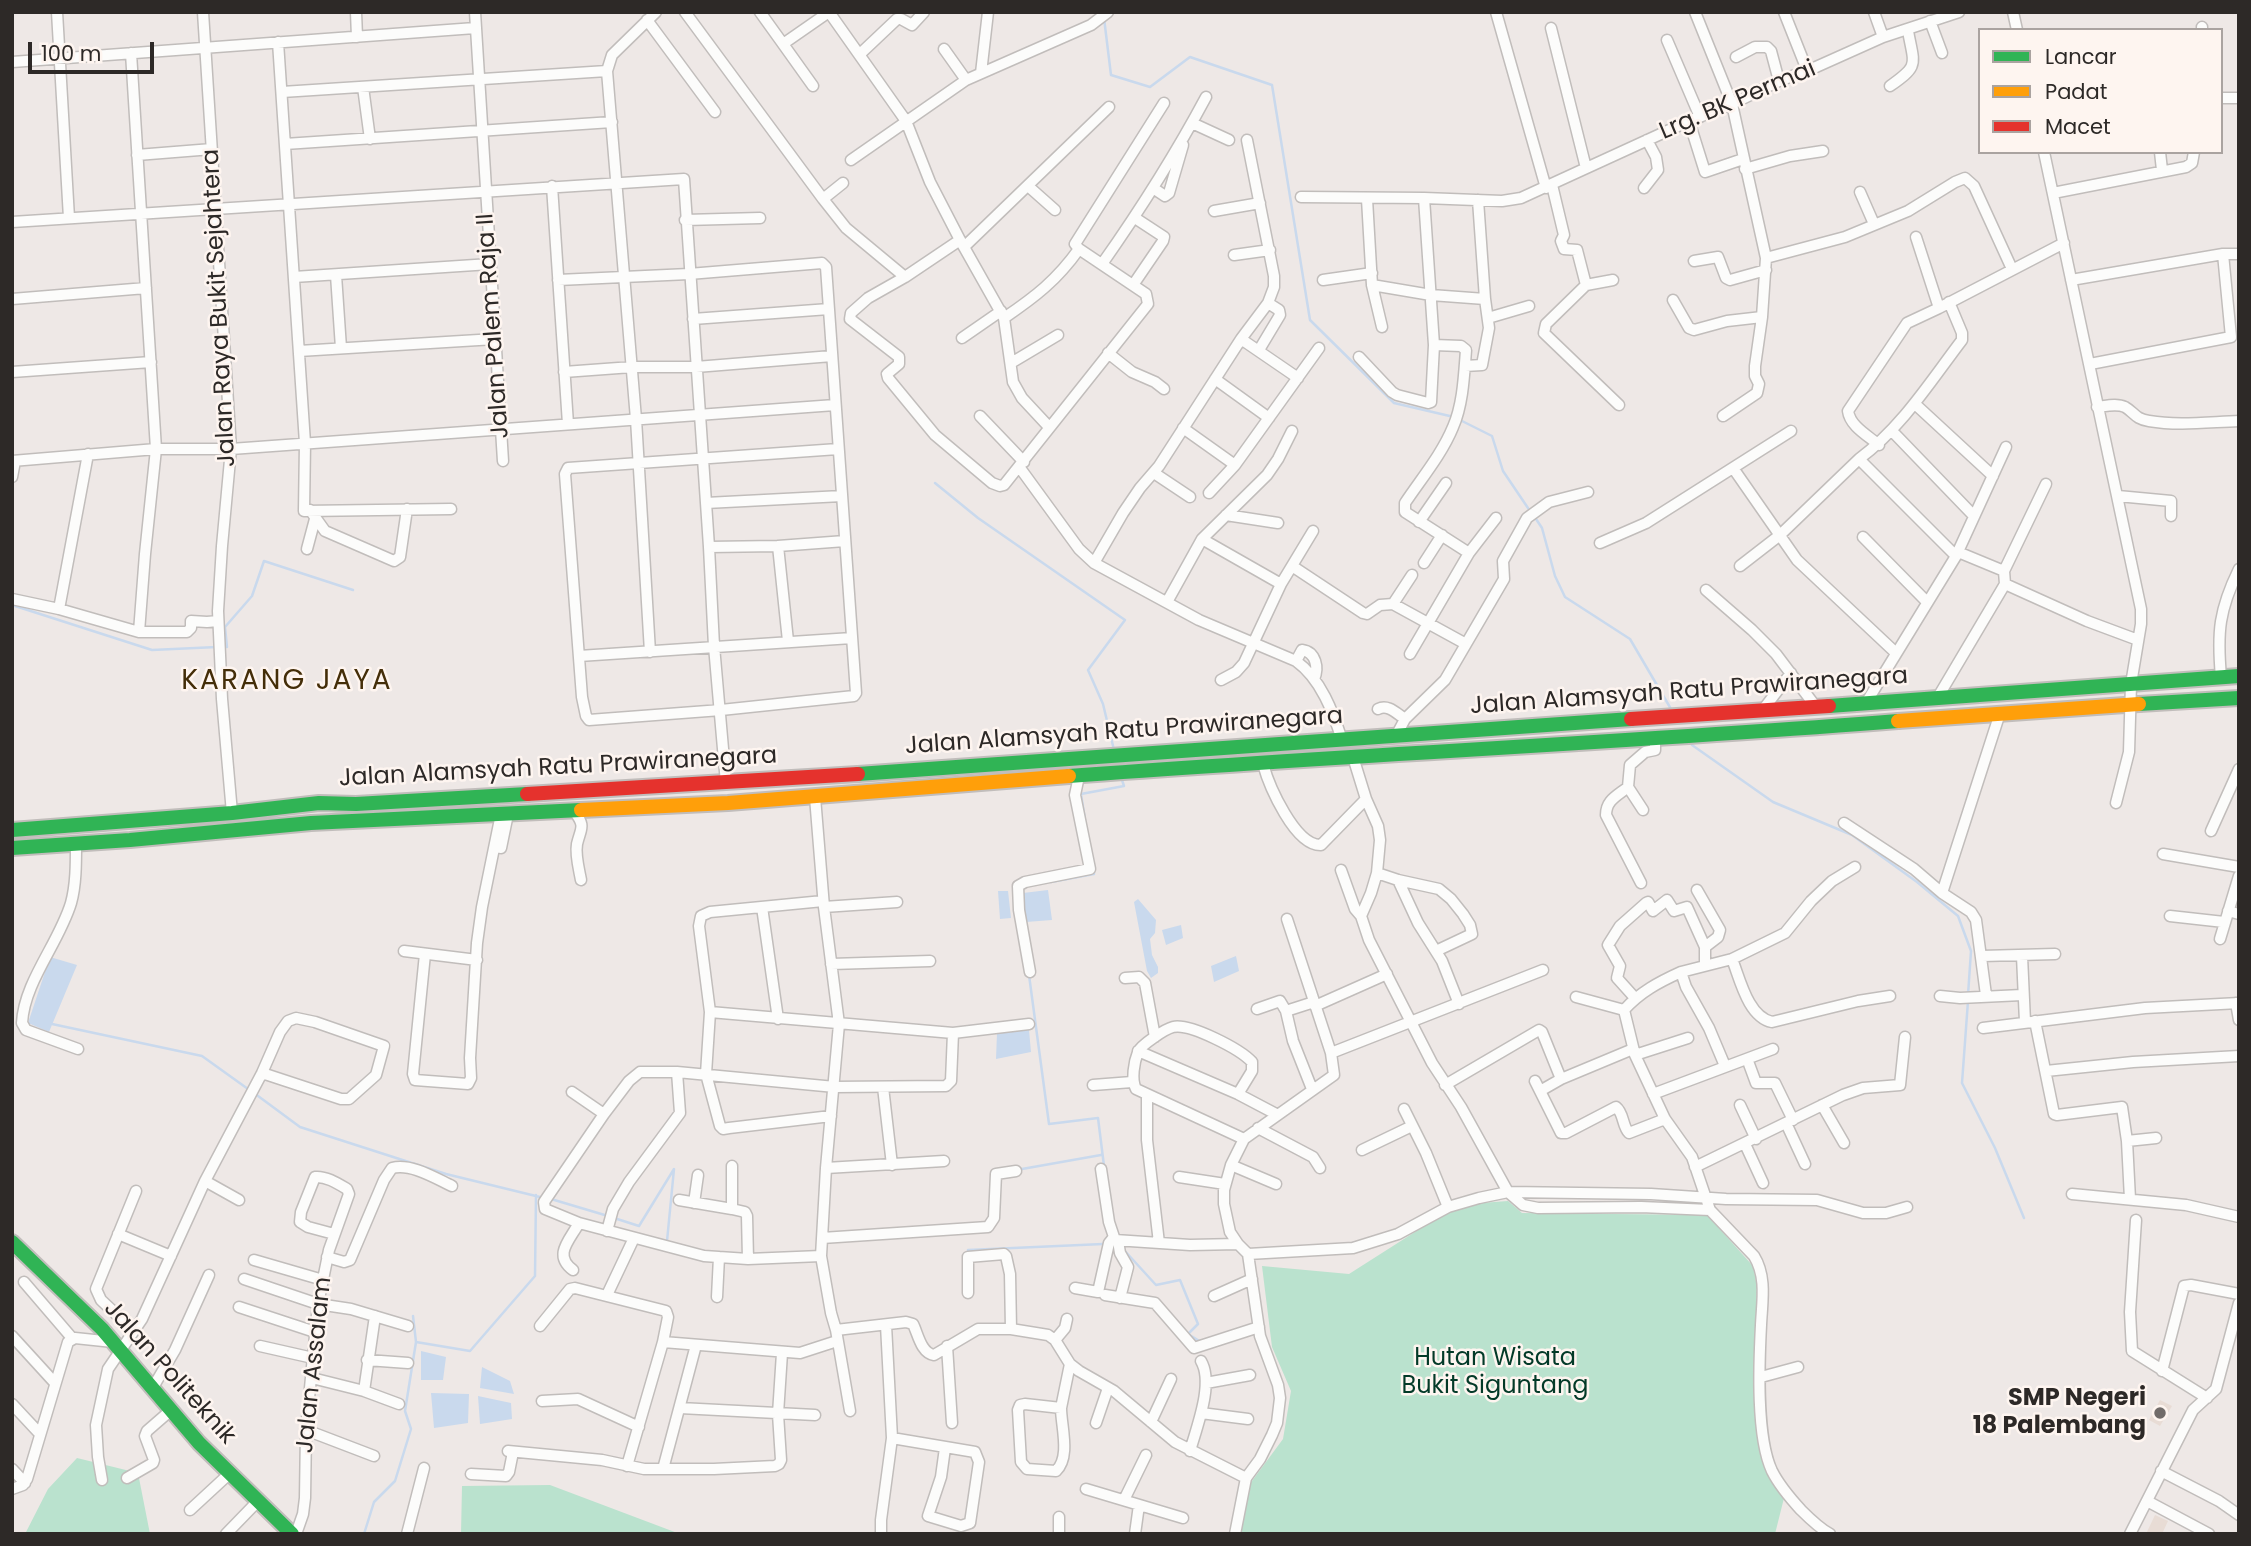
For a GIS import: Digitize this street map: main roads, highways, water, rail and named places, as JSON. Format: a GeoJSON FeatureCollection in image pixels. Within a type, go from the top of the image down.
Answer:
{"type":"FeatureCollection","features":[{"type":"Feature","properties":{"kind":"main road","name":"Jalan Alamsyah Ratu Prawiranegara"},"geometry":{"type":"LineString","coordinates":[[12,830],[232,813],[318,803],[356,804],[726,783],[2239,676]]}},
{"type":"Feature","properties":{"kind":"main road","name":"Jalan Alamsyah Ratu Prawiranegara"},"geometry":{"type":"LineString","coordinates":[[12,848],[311,823],[815,797],[1100,774],[1694,737],[2239,698]]}},
{"type":"Feature","properties":{"kind":"main road"},"geometry":{"type":"LineString","coordinates":[[509,814],[519,794]]}},
{"type":"Feature","properties":{"kind":"main road","name":"Jalan Politeknik"},"geometry":{"type":"LineString","coordinates":[[12,1242],[117,1345],[170,1411],[229,1474],[294,1534]]}},
{"type":"Feature","properties":{"kind":"water"},"geometry":{"type":"Polygon","coordinates":[[[1048,890],[1052,920],[1026,922],[1023,893],[1048,890]]]}},
{"type":"Feature","properties":{"kind":"water"},"geometry":{"type":"Polygon","coordinates":[[[998,891],[1008,891],[1011,918],[1000,919],[998,891]]]}},
{"type":"Feature","properties":{"kind":"water"},"geometry":{"type":"Polygon","coordinates":[[[1138,899],[1156,920],[1155,933],[1150,939],[1158,973],[1151,978],[1147,971],[1134,902],[1138,899]]]}},
{"type":"Feature","properties":{"kind":"water"},"geometry":{"type":"Polygon","coordinates":[[[1181,925],[1183,938],[1166,945],[1162,930],[1181,925]]]}},
{"type":"Feature","properties":{"kind":"water"},"geometry":{"type":"Polygon","coordinates":[[[1236,956],[1239,971],[1214,982],[1211,966],[1236,956]]]}},
{"type":"Feature","properties":{"kind":"water"},"geometry":{"type":"Polygon","coordinates":[[[50,957],[77,965],[49,1032],[28,1023],[50,957]]]}},
{"type":"Feature","properties":{"kind":"water"},"geometry":{"type":"Polygon","coordinates":[[[1029,1030],[1031,1052],[996,1059],[997,1033],[1029,1030]]]}},
{"type":"Feature","properties":{"kind":"water"},"geometry":{"type":"Polygon","coordinates":[[[421,1351],[446,1357],[443,1380],[421,1380],[421,1351]]]}},
{"type":"Feature","properties":{"kind":"water"},"geometry":{"type":"Polygon","coordinates":[[[482,1367],[510,1381],[514,1394],[480,1388],[482,1367]]]}},
{"type":"Feature","properties":{"kind":"water"},"geometry":{"type":"Polygon","coordinates":[[[431,1393],[469,1394],[468,1423],[434,1428],[431,1393]]]}},
{"type":"Feature","properties":{"kind":"water"},"geometry":{"type":"Polygon","coordinates":[[[478,1396],[511,1403],[512,1419],[480,1424],[478,1396]]]}},
{"type":"Feature","properties":{"kind":"waterway"},"geometry":{"type":"LineString","coordinates":[[1104,18],[1111,75],[1150,87],[1190,57],[1272,85],[1310,320],[1394,403],[1454,417],[1492,436],[1503,471],[1530,511]]}},
{"type":"Feature","properties":{"kind":"waterway"},"geometry":{"type":"LineString","coordinates":[[935,483],[978,518],[1125,620],[1088,670],[1103,704],[1114,750]]}},
{"type":"Feature","properties":{"kind":"waterway"},"geometry":{"type":"LineString","coordinates":[[1534,516],[1542,528],[1555,576],[1565,597],[1630,639],[1671,709]]}},
{"type":"Feature","properties":{"kind":"waterway"},"geometry":{"type":"LineString","coordinates":[[224,647],[227,647],[225,627],[252,596],[264,561],[353,590]]}},
{"type":"Feature","properties":{"kind":"waterway"},"geometry":{"type":"LineString","coordinates":[[12,605],[152,650],[217,647]]}},
{"type":"Feature","properties":{"kind":"waterway"},"geometry":{"type":"LineString","coordinates":[[1692,745],[1773,802],[1852,835],[1917,882],[1958,916],[1971,951],[1968,995]]}},
{"type":"Feature","properties":{"kind":"waterway"},"geometry":{"type":"LineString","coordinates":[[1085,820],[1081,794],[1124,786],[1122,780]]}},
{"type":"Feature","properties":{"kind":"waterway"},"geometry":{"type":"LineString","coordinates":[[1051,882],[1094,874],[1093,871]]}},
{"type":"Feature","properties":{"kind":"waterway"},"geometry":{"type":"LineString","coordinates":[[1029,975],[1049,1124],[1098,1118],[1104,1166]]}},
{"type":"Feature","properties":{"kind":"waterway"},"geometry":{"type":"LineString","coordinates":[[1968,1001],[1962,1083],[1995,1148],[2024,1218]]}},
{"type":"Feature","properties":{"kind":"waterway"},"geometry":{"type":"LineString","coordinates":[[52,1024],[202,1056],[248,1089]]}},
{"type":"Feature","properties":{"kind":"waterway"},"geometry":{"type":"LineString","coordinates":[[254,1093],[300,1127],[446,1174],[544,1198]]}},
{"type":"Feature","properties":{"kind":"waterway"},"geometry":{"type":"LineString","coordinates":[[1022,1169],[1101,1155]]}},
{"type":"Feature","properties":{"kind":"waterway"},"geometry":{"type":"LineString","coordinates":[[614,1218],[639,1226],[674,1169],[667,1241]]}},
{"type":"Feature","properties":{"kind":"waterway"},"geometry":{"type":"LineString","coordinates":[[416,1342],[470,1351],[535,1276],[536,1195]]}},
{"type":"Feature","properties":{"kind":"waterway"},"geometry":{"type":"LineString","coordinates":[[551,1199],[608,1216]]}},
{"type":"Feature","properties":{"kind":"waterway"},"geometry":{"type":"LineString","coordinates":[[968,1250],[1103,1244]]}},
{"type":"Feature","properties":{"kind":"waterway"},"geometry":{"type":"LineString","coordinates":[[1123,1244],[1124,1250],[1156,1285],[1180,1280],[1198,1324],[1188,1334],[1201,1342]]}},
{"type":"Feature","properties":{"kind":"waterway"},"geometry":{"type":"LineString","coordinates":[[364,1534],[374,1502],[395,1481],[411,1429],[405,1411],[416,1342],[413,1316]]}},
{"type":"Feature","properties":{"kind":"place","name":"SMP Negeri 18 Palembang"},"geometry":{"type":"Point","coordinates":[2160,1413]}},
{"type":"Feature","properties":{"kind":"district","name":"KARANG JAYA"},"geometry":{"type":"Point","coordinates":[287,682]}},
{"type":"Feature","properties":{"kind":"park label","name":"Hutan Wisata Bukit Siguntang"},"geometry":{"type":"Point","coordinates":[1495,1373]}}]}
